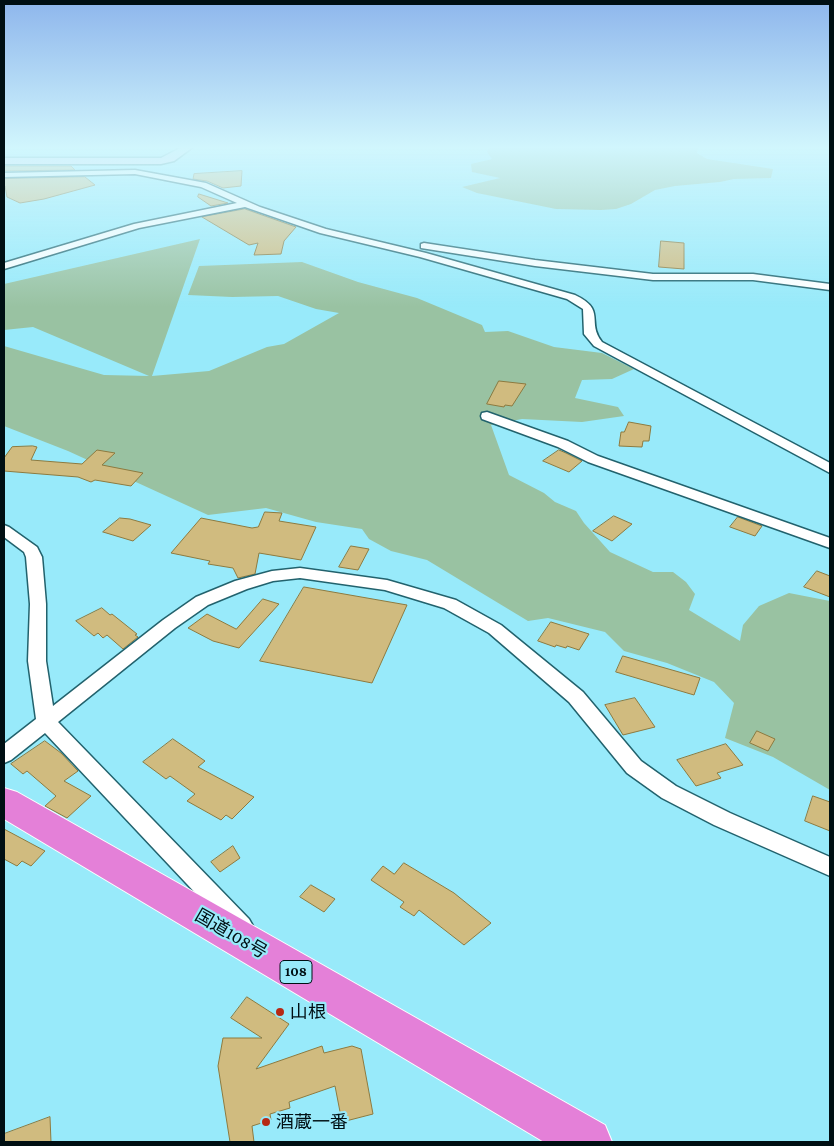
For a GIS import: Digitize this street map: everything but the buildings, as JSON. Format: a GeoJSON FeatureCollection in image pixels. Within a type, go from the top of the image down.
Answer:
{"type":"FeatureCollection","features":[{"type":"Feature","properties":{"kind":"highway","name":"国道108号"},"geometry":{"type":"LineString","coordinates":[[4,802],[588,1142]]}},
{"type":"Feature","properties":{"kind":"street"},"geometry":{"type":"LineString","coordinates":[[238,200],[340,235],[423,255],[579,300],[586,305],[592,315],[590,334],[598,344],[830,469]]}},
{"type":"Feature","properties":{"kind":"street"},"geometry":{"type":"LineString","coordinates":[[4,266],[112,232],[246,204]]}},
{"type":"Feature","properties":{"kind":"street"},"geometry":{"type":"LineString","coordinates":[[340,235],[535,263],[653,276],[673,278],[753,277],[830,287]]}},
{"type":"Feature","properties":{"kind":"street"},"geometry":{"type":"LineString","coordinates":[[487,416],[563,444],[593,459],[830,543]]}},
{"type":"Feature","properties":{"kind":"street"},"geometry":{"type":"LineString","coordinates":[[4,530],[31,550],[34,557],[38,604],[38,661],[46,722],[272,958]]}},
{"type":"Feature","properties":{"kind":"street"},"geometry":{"type":"LineString","coordinates":[[4,755],[169,624],[202,601],[241,584],[272,576],[300,573],[387,585],[450,604],[495,629],[576,697],[634,767],[669,792],[722,819],[830,867]]}},
{"type":"Feature","properties":{"kind":"green space"},"geometry":{"type":"Polygon","coordinates":[[[514,200],[637,200],[616,209],[556,209],[514,200]]]}},
{"type":"Feature","properties":{"kind":"green space"},"geometry":{"type":"Polygon","coordinates":[[[200,239],[152,376],[209,371],[267,347],[284,344],[339,313],[316,309],[278,296],[232,297],[188,295],[199,266],[302,262],[358,282],[417,298],[482,325],[485,332],[508,331],[554,347],[602,353],[634,369],[612,379],[582,380],[575,398],[618,407],[624,416],[582,422],[522,419],[491,425],[509,475],[544,493],[555,502],[576,511],[584,523],[610,552],[653,572],[673,572],[686,582],[695,594],[689,610],[740,641],[743,625],[759,606],[789,593],[830,601],[830,790],[773,757],[725,738],[734,703],[714,682],[667,663],[624,651],[605,632],[548,618],[528,621],[427,560],[391,551],[369,539],[362,529],[316,522],[266,508],[208,515],[68,451],[4,426],[4,346],[104,375],[149,376],[33,327],[4,330],[4,284],[200,239]]]}},
{"type":"Feature","properties":{"kind":"place","name":"山根"},"geometry":{"type":"Point","coordinates":[280,1012]}},
{"type":"Feature","properties":{"kind":"place","name":"酒蔵一番"},"geometry":{"type":"Point","coordinates":[266,1122]}}]}
